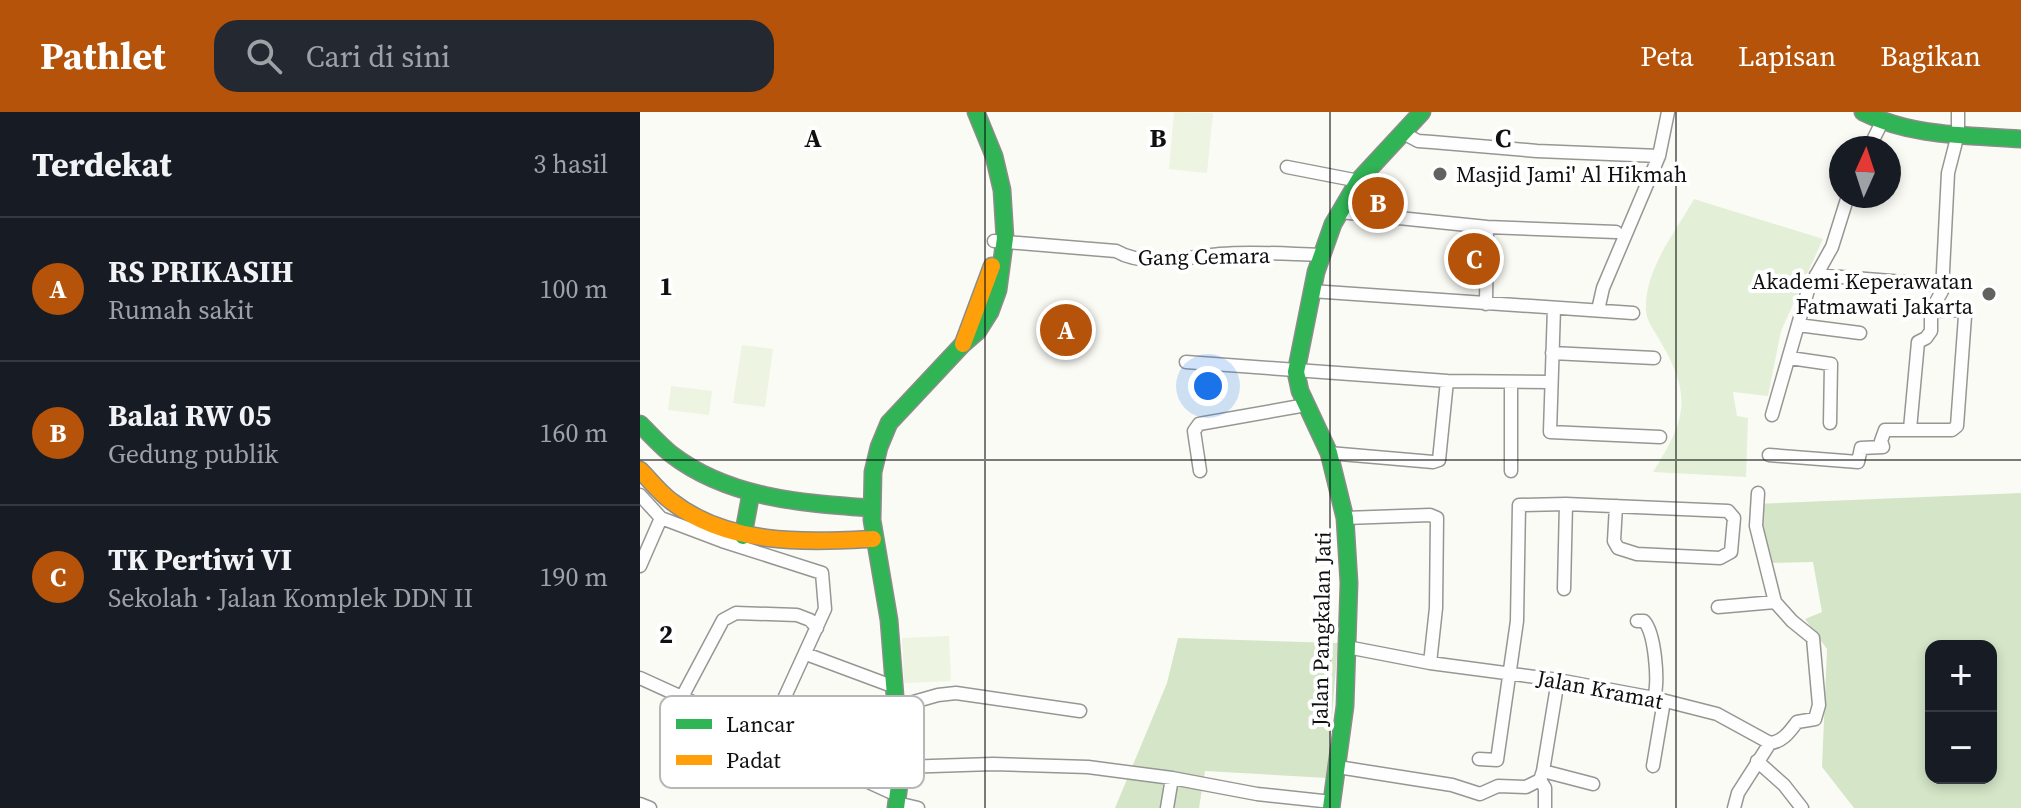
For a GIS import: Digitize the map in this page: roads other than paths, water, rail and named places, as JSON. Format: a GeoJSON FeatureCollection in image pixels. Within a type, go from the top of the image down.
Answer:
{"type":"FeatureCollection","features":[{"type":"Feature","properties":{"kind":"main road"},"geometry":{"type":"LineString","coordinates":[[894,696],[889,622],[870,508],[874,462],[889,423],[963,344],[974,337],[995,300],[1001,279],[989,171],[968,112]]}},
{"type":"Feature","properties":{"kind":"main road"},"geometry":{"type":"LineString","coordinates":[[976,112],[998,171],[1004,212],[999,242]]}},
{"type":"Feature","properties":{"kind":"main road","name":"Jalan Pangkalan Jati"},"geometry":{"type":"LineString","coordinates":[[1332,805],[1347,647],[1349,583],[1345,518],[1329,453],[1306,405],[1301,372],[1321,292],[1320,255],[1359,181],[1409,136],[1422,112]]}},
{"type":"Feature","properties":{"kind":"main road"},"geometry":{"type":"LineString","coordinates":[[1863,112],[1881,124],[2021,139]]}},
{"type":"Feature","properties":{"kind":"main road"},"geometry":{"type":"LineString","coordinates":[[640,424],[673,455],[716,481],[783,502],[870,508]]}},
{"type":"Feature","properties":{"kind":"main road"},"geometry":{"type":"LineString","coordinates":[[640,470],[672,502],[699,518],[743,536],[815,542],[873,539]]}},
{"type":"Feature","properties":{"kind":"main road"},"geometry":{"type":"LineString","coordinates":[[743,536],[751,493]]}},
{"type":"Feature","properties":{"kind":"street"},"geometry":{"type":"LineString","coordinates":[[1598,310],[1603,288],[1659,156],[1668,112]]}},
{"type":"Feature","properties":{"kind":"street"},"geometry":{"type":"LineString","coordinates":[[1910,429],[1918,342],[1931,331],[1931,311],[1942,291],[1948,173],[1958,134],[1958,112]]}},
{"type":"Feature","properties":{"kind":"street"},"geometry":{"type":"LineString","coordinates":[[1875,136],[1881,124]]}},
{"type":"Feature","properties":{"kind":"street"},"geometry":{"type":"LineString","coordinates":[[1409,136],[1537,151],[1659,156]]}},
{"type":"Feature","properties":{"kind":"street"},"geometry":{"type":"LineString","coordinates":[[1287,167],[1359,181]]}},
{"type":"Feature","properties":{"kind":"street"},"geometry":{"type":"LineString","coordinates":[[1772,415],[1808,290],[1832,247],[1844,208]]}},
{"type":"Feature","properties":{"kind":"street"},"geometry":{"type":"LineString","coordinates":[[1344,213],[1487,227],[1616,232]]}},
{"type":"Feature","properties":{"kind":"street"},"geometry":{"type":"LineString","coordinates":[[1486,304],[1487,227]]}},
{"type":"Feature","properties":{"kind":"street","name":"Gang Cemara"},"geometry":{"type":"LineString","coordinates":[[999,242],[1116,251],[1133,259],[1221,254],[1320,255]]}},
{"type":"Feature","properties":{"kind":"street"},"geometry":{"type":"LineString","coordinates":[[1816,275],[1929,284]]}},
{"type":"Feature","properties":{"kind":"street"},"geometry":{"type":"LineString","coordinates":[[1321,292],[1633,313]]}},
{"type":"Feature","properties":{"kind":"street"},"geometry":{"type":"LineString","coordinates":[[1554,308],[1549,430],[1552,433],[1660,437]]}},
{"type":"Feature","properties":{"kind":"street"},"geometry":{"type":"LineString","coordinates":[[1769,455],[1858,462],[1861,448],[1883,447],[1881,441],[1885,430],[1952,430],[1957,426],[1965,316],[1961,310],[1931,311]]}},
{"type":"Feature","properties":{"kind":"street"},"geometry":{"type":"LineString","coordinates":[[1798,325],[1860,333]]}},
{"type":"Feature","properties":{"kind":"street"},"geometry":{"type":"LineString","coordinates":[[1552,353],[1654,358]]}},
{"type":"Feature","properties":{"kind":"street"},"geometry":{"type":"LineString","coordinates":[[1790,358],[1831,364],[1830,423]]}},
{"type":"Feature","properties":{"kind":"street"},"geometry":{"type":"LineString","coordinates":[[1186,362],[1447,381],[1550,382]]}},
{"type":"Feature","properties":{"kind":"street"},"geometry":{"type":"LineString","coordinates":[[1329,453],[1439,460],[1447,381]]}},
{"type":"Feature","properties":{"kind":"street"},"geometry":{"type":"LineString","coordinates":[[1511,382],[1511,471]]}},
{"type":"Feature","properties":{"kind":"street"},"geometry":{"type":"LineString","coordinates":[[1200,471],[1194,431],[1199,424],[1306,405]]}},
{"type":"Feature","properties":{"kind":"street"},"geometry":{"type":"LineString","coordinates":[[1734,808],[1738,793],[1770,743],[1776,743],[1787,735],[1797,722],[1815,719],[1819,705],[1813,638],[1775,602],[1756,526],[1758,493]]}},
{"type":"Feature","properties":{"kind":"street"},"geometry":{"type":"LineString","coordinates":[[640,495],[661,518],[822,573],[825,609],[786,696]]}},
{"type":"Feature","properties":{"kind":"street"},"geometry":{"type":"LineString","coordinates":[[1564,589],[1566,504]]}},
{"type":"Feature","properties":{"kind":"street"},"geometry":{"type":"LineString","coordinates":[[1479,759],[1497,760],[1517,621],[1519,505],[1566,504],[1616,506],[1728,511],[1734,518],[1731,552],[1720,558],[1637,554],[1618,548],[1614,541],[1616,506]]}},
{"type":"Feature","properties":{"kind":"street"},"geometry":{"type":"LineString","coordinates":[[1345,518],[1430,515],[1437,518],[1436,608],[1430,663]]}},
{"type":"Feature","properties":{"kind":"street"},"geometry":{"type":"LineString","coordinates":[[640,566],[661,518]]}},
{"type":"Feature","properties":{"kind":"street"},"geometry":{"type":"LineString","coordinates":[[1718,607],[1775,602]]}},
{"type":"Feature","properties":{"kind":"street"},"geometry":{"type":"LineString","coordinates":[[683,696],[723,620],[736,613],[797,615],[810,620],[817,628]]}},
{"type":"Feature","properties":{"kind":"street"},"geometry":{"type":"LineString","coordinates":[[1637,621],[1644,621],[1650,628],[1659,699],[1653,766]]}},
{"type":"Feature","properties":{"kind":"street","name":"Jalan Kramat"},"geometry":{"type":"LineString","coordinates":[[1347,647],[1659,699],[1717,714],[1770,743]]}},
{"type":"Feature","properties":{"kind":"street"},"geometry":{"type":"LineString","coordinates":[[806,654],[892,686]]}},
{"type":"Feature","properties":{"kind":"street"},"geometry":{"type":"LineString","coordinates":[[640,678],[680,696]]}},
{"type":"Feature","properties":{"kind":"street"},"geometry":{"type":"LineString","coordinates":[[1545,808],[1545,788],[1541,775],[1558,680]]}},
{"type":"Feature","properties":{"kind":"street"},"geometry":{"type":"LineString","coordinates":[[924,699],[956,693],[1080,711]]}},
{"type":"Feature","properties":{"kind":"street"},"geometry":{"type":"LineString","coordinates":[[1757,761],[1784,785],[1802,808]]}},
{"type":"Feature","properties":{"kind":"street"},"geometry":{"type":"LineString","coordinates":[[924,766],[993,764],[1088,767],[1332,805]]}},
{"type":"Feature","properties":{"kind":"street"},"geometry":{"type":"LineString","coordinates":[[1338,767],[1452,785],[1480,794],[1498,786],[1526,787],[1541,775],[1593,784]]}},
{"type":"Feature","properties":{"kind":"street"},"geometry":{"type":"LineString","coordinates":[[1167,808],[1172,778]]}},
{"type":"Feature","properties":{"kind":"street"},"geometry":{"type":"LineString","coordinates":[[869,788],[897,802],[918,808]]}},
{"type":"Feature","properties":{"kind":"street"},"geometry":{"type":"LineString","coordinates":[[640,804],[650,808]]}},
{"type":"Feature","properties":{"kind":"place","name":"Masjid Jami' Al Hikmah"},"geometry":{"type":"Point","coordinates":[1440,174]}},
{"type":"Feature","properties":{"kind":"place","name":"Balai RW 05"},"geometry":{"type":"Point","coordinates":[1378,203]}},
{"type":"Feature","properties":{"kind":"place","name":"TK Pertiwi VI"},"geometry":{"type":"Point","coordinates":[1474,259]}},
{"type":"Feature","properties":{"kind":"place","name":"Akademi Keperawatan Fatmawati Jakarta"},"geometry":{"type":"Point","coordinates":[1989,294]}},
{"type":"Feature","properties":{"kind":"place","name":"RS PRIKASIH"},"geometry":{"type":"Point","coordinates":[1066,330]}}]}
